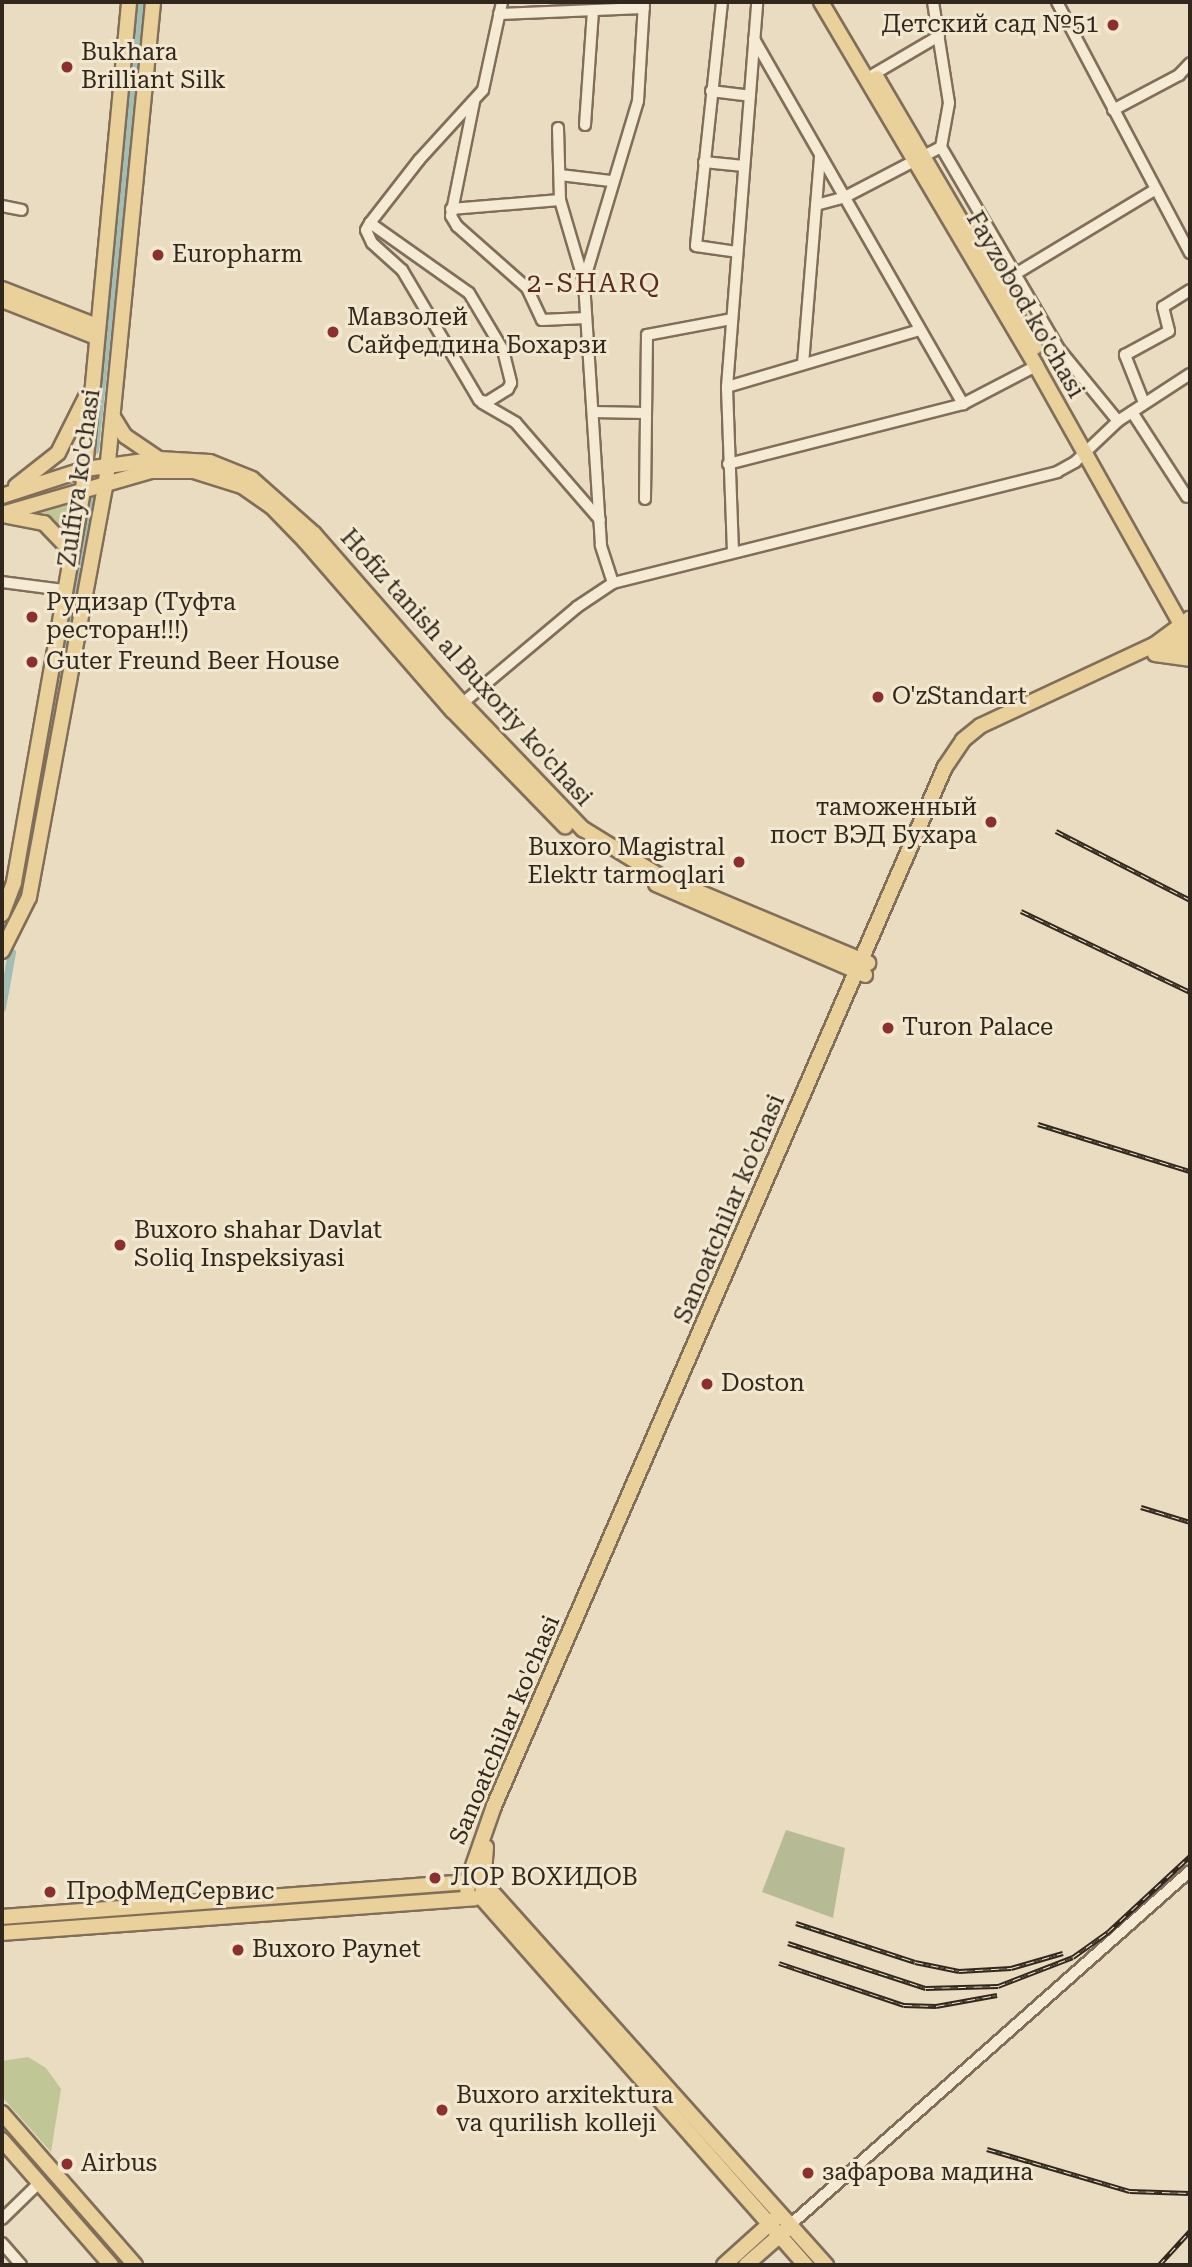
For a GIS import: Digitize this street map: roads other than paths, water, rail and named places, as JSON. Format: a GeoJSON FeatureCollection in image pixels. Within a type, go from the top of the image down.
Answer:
{"type":"FeatureCollection","features":[{"type":"Feature","properties":{"kind":"main road","name":"Zulfiya ko'chasi"},"geometry":{"type":"LineString","coordinates":[[2,914],[14,882],[83,490],[129,2]]}},
{"type":"Feature","properties":{"kind":"main road","name":"Zulfiya ko'chasi"},"geometry":{"type":"LineString","coordinates":[[2,951],[29,897],[109,464],[153,2]]}},
{"type":"Feature","properties":{"kind":"main road","name":"Fayzobod ko'chasi"},"geometry":{"type":"LineString","coordinates":[[821,2],[871,76],[919,157],[1188,629]]}},
{"type":"Feature","properties":{"kind":"main road"},"geometry":{"type":"LineString","coordinates":[[831,2],[871,76]]}},
{"type":"Feature","properties":{"kind":"main road"},"geometry":{"type":"LineString","coordinates":[[919,157],[1088,451]]}},
{"type":"Feature","properties":{"kind":"main road"},"geometry":{"type":"LineString","coordinates":[[2,289],[97,331]]}},
{"type":"Feature","properties":{"kind":"main road"},"geometry":{"type":"LineString","coordinates":[[2,300],[97,331]]}},
{"type":"Feature","properties":{"kind":"main road"},"geometry":{"type":"LineString","coordinates":[[2,495],[41,471],[58,453],[91,386]]}},
{"type":"Feature","properties":{"kind":"main road"},"geometry":{"type":"LineString","coordinates":[[113,417],[125,436],[159,458]]}},
{"type":"Feature","properties":{"kind":"main road","name":"Hofiz tanish al Buxoriy ko'chasi"},"geometry":{"type":"LineString","coordinates":[[2,495],[109,464],[159,458],[210,462],[269,490],[314,534],[458,707]]}},
{"type":"Feature","properties":{"kind":"main road","name":"Hofiz tanish al Buxoriy ko'chasi"},"geometry":{"type":"LineString","coordinates":[[2,515],[106,482],[152,471],[194,471],[220,476],[254,494],[305,541],[458,707],[559,808],[610,848],[665,878],[863,968]]}},
{"type":"Feature","properties":{"kind":"main road"},"geometry":{"type":"LineString","coordinates":[[2,515],[44,523],[66,546],[71,559]]}},
{"type":"Feature","properties":{"kind":"main road","name":"Sanoatchilar ko'chasi"},"geometry":{"type":"LineString","coordinates":[[475,1890],[498,1812],[863,968],[967,745],[1008,718],[1159,648],[1188,629]]}},
{"type":"Feature","properties":{"kind":"main road","name":"Sanoatchilar ko'chasi"},"geometry":{"type":"LineString","coordinates":[[1159,648],[1188,629]]}},
{"type":"Feature","properties":{"kind":"main road"},"geometry":{"type":"LineString","coordinates":[[1159,648],[1190,659]]}},
{"type":"Feature","properties":{"kind":"main road"},"geometry":{"type":"LineString","coordinates":[[2,1917],[475,1890]]}},
{"type":"Feature","properties":{"kind":"main road"},"geometry":{"type":"LineString","coordinates":[[2,1933],[475,1890]]}},
{"type":"Feature","properties":{"kind":"main road"},"geometry":{"type":"LineString","coordinates":[[475,1890],[775,2219],[826,2265]]}},
{"type":"Feature","properties":{"kind":"main road"},"geometry":{"type":"LineString","coordinates":[[93,1910],[94,1926]]}},
{"type":"Feature","properties":{"kind":"main road"},"geometry":{"type":"LineString","coordinates":[[2,2113],[135,2265]]}},
{"type":"Feature","properties":{"kind":"main road"},"geometry":{"type":"LineString","coordinates":[[2,2140],[111,2265]]}},
{"type":"Feature","properties":{"kind":"main road"},"geometry":{"type":"LineString","coordinates":[[42,2186],[58,2179]]}},
{"type":"Feature","properties":{"kind":"main road"},"geometry":{"type":"LineString","coordinates":[[724,2265],[775,2219]]}},
{"type":"Feature","properties":{"kind":"main road"},"geometry":{"type":"LineString","coordinates":[[746,2265],[787,2229]]}},
{"type":"Feature","properties":{"kind":"main road"},"geometry":{"type":"LineString","coordinates":[[787,2229],[806,2265]]}},
{"type":"Feature","properties":{"kind":"street"},"geometry":{"type":"LineString","coordinates":[[502,2],[483,90],[366,230],[372,243],[402,270],[482,403],[516,423],[600,520]]}},
{"type":"Feature","properties":{"kind":"street"},"geometry":{"type":"LineString","coordinates":[[722,2],[696,246],[737,253]]}},
{"type":"Feature","properties":{"kind":"street"},"geometry":{"type":"LineString","coordinates":[[733,552],[727,464],[727,387],[757,2]]}},
{"type":"Feature","properties":{"kind":"street"},"geometry":{"type":"LineString","coordinates":[[933,2],[949,103],[941,147],[1059,349],[1118,421]]}},
{"type":"Feature","properties":{"kind":"street"},"geometry":{"type":"LineString","coordinates":[[1058,2],[1190,253]]}},
{"type":"Feature","properties":{"kind":"street"},"geometry":{"type":"LineString","coordinates":[[499,14],[644,5],[638,101],[611,181],[584,281]]}},
{"type":"Feature","properties":{"kind":"street"},"geometry":{"type":"LineString","coordinates":[[585,125],[593,10]]}},
{"type":"Feature","properties":{"kind":"street"},"geometry":{"type":"LineString","coordinates":[[871,76],[939,36]]}},
{"type":"Feature","properties":{"kind":"street"},"geometry":{"type":"LineString","coordinates":[[754,38],[962,404]]}},
{"type":"Feature","properties":{"kind":"street"},"geometry":{"type":"LineString","coordinates":[[1113,110],[1179,75],[1190,63]]}},
{"type":"Feature","properties":{"kind":"street"},"geometry":{"type":"LineString","coordinates":[[752,69],[772,70]]}},
{"type":"Feature","properties":{"kind":"street"},"geometry":{"type":"LineString","coordinates":[[711,92],[750,96]]}},
{"type":"Feature","properties":{"kind":"street"},"geometry":{"type":"LineString","coordinates":[[475,99],[451,209],[457,226],[527,288],[542,320],[586,318]]}},
{"type":"Feature","properties":{"kind":"street"},"geometry":{"type":"LineString","coordinates":[[558,128],[560,200],[584,281],[603,556],[613,583]]}},
{"type":"Feature","properties":{"kind":"street"},"geometry":{"type":"LineString","coordinates":[[816,205],[843,198],[941,147]]}},
{"type":"Feature","properties":{"kind":"street"},"geometry":{"type":"LineString","coordinates":[[803,364],[820,157]]}},
{"type":"Feature","properties":{"kind":"street"},"geometry":{"type":"LineString","coordinates":[[704,162],[744,166]]}},
{"type":"Feature","properties":{"kind":"street"},"geometry":{"type":"LineString","coordinates":[[560,176],[611,181]]}},
{"type":"Feature","properties":{"kind":"street"},"geometry":{"type":"LineString","coordinates":[[1017,273],[1156,189]]}},
{"type":"Feature","properties":{"kind":"street"},"geometry":{"type":"LineString","coordinates":[[451,209],[560,200]]}},
{"type":"Feature","properties":{"kind":"street"},"geometry":{"type":"LineString","coordinates":[[2,205],[22,210]]}},
{"type":"Feature","properties":{"kind":"street"},"geometry":{"type":"LineString","coordinates":[[370,222],[469,293],[492,329],[503,350],[511,383],[482,403]]}},
{"type":"Feature","properties":{"kind":"street"},"geometry":{"type":"LineString","coordinates":[[1144,403],[1125,355],[1169,331],[1163,307],[1190,290]]}},
{"type":"Feature","properties":{"kind":"street"},"geometry":{"type":"LineString","coordinates":[[645,499],[647,335],[732,319]]}},
{"type":"Feature","properties":{"kind":"street"},"geometry":{"type":"LineString","coordinates":[[727,387],[919,330]]}},
{"type":"Feature","properties":{"kind":"street"},"geometry":{"type":"LineString","coordinates":[[727,464],[962,404],[1036,366]]}},
{"type":"Feature","properties":{"kind":"street"},"geometry":{"type":"LineString","coordinates":[[458,707],[576,607],[613,583],[1057,472],[1088,451],[1118,421],[1190,374]]}},
{"type":"Feature","properties":{"kind":"street"},"geometry":{"type":"LineString","coordinates":[[593,412],[645,413]]}},
{"type":"Feature","properties":{"kind":"street"},"geometry":{"type":"LineString","coordinates":[[1132,412],[1187,497]]}},
{"type":"Feature","properties":{"kind":"street"},"geometry":{"type":"LineString","coordinates":[[2,582],[64,590]]}},
{"type":"Feature","properties":{"kind":"street"},"geometry":{"type":"LineString","coordinates":[[787,2229],[1190,1871]]}},
{"type":"Feature","properties":{"kind":"street"},"geometry":{"type":"LineString","coordinates":[[2,2219],[42,2186]]}},
{"type":"Feature","properties":{"kind":"street"},"geometry":{"type":"LineString","coordinates":[[2,2244],[21,2265]]}},
{"type":"Feature","properties":{"kind":"waterway"},"geometry":{"type":"LineString","coordinates":[[95,450],[142,2]]}},
{"type":"Feature","properties":{"kind":"waterway"},"geometry":{"type":"LineString","coordinates":[[8,924],[28,855],[91,502]]}},
{"type":"Feature","properties":{"kind":"waterway"},"geometry":{"type":"LineString","coordinates":[[2,1008],[12,953]]}},
{"type":"Feature","properties":{"kind":"railway"},"geometry":{"type":"LineString","coordinates":[[1056,831],[1190,900]]}},
{"type":"Feature","properties":{"kind":"railway"},"geometry":{"type":"LineString","coordinates":[[1021,911],[1190,992]]}},
{"type":"Feature","properties":{"kind":"railway"},"geometry":{"type":"LineString","coordinates":[[1038,1124],[1190,1171]]}},
{"type":"Feature","properties":{"kind":"railway"},"geometry":{"type":"LineString","coordinates":[[1141,1507],[1190,1522]]}},
{"type":"Feature","properties":{"kind":"railway"},"geometry":{"type":"LineString","coordinates":[[788,1943],[926,1988],[998,1986],[1073,1957],[1108,1932],[1190,1856]]}},
{"type":"Feature","properties":{"kind":"railway"},"geometry":{"type":"LineString","coordinates":[[796,1923],[915,1962],[959,1971],[1011,1968],[1063,1953]]}},
{"type":"Feature","properties":{"kind":"railway"},"geometry":{"type":"LineString","coordinates":[[779,1963],[904,2005],[936,2006],[997,1995]]}},
{"type":"Feature","properties":{"kind":"railway"},"geometry":{"type":"LineString","coordinates":[[987,2149],[1130,2191],[1190,2193]]}},
{"type":"Feature","properties":{"kind":"railway"},"geometry":{"type":"LineString","coordinates":[[1159,2265],[1190,2231]]}},
{"type":"Feature","properties":{"kind":"place","name":"Детский сад №51"},"geometry":{"type":"Point","coordinates":[1113,25]}},
{"type":"Feature","properties":{"kind":"place","name":"Bukhara Brilliant Silk"},"geometry":{"type":"Point","coordinates":[67,67]}},
{"type":"Feature","properties":{"kind":"place","name":"Europharm"},"geometry":{"type":"Point","coordinates":[158,255]}},
{"type":"Feature","properties":{"kind":"place","name":"Мавзолей Сайфеддина Бохарзи"},"geometry":{"type":"Point","coordinates":[333,332]}},
{"type":"Feature","properties":{"kind":"place","name":"Рудизар (Туфта ресторан!!!)"},"geometry":{"type":"Point","coordinates":[32,617]}},
{"type":"Feature","properties":{"kind":"place","name":"Guter Freund Beer House"},"geometry":{"type":"Point","coordinates":[32,662]}},
{"type":"Feature","properties":{"kind":"place","name":"O'zStandart"},"geometry":{"type":"Point","coordinates":[878,697]}},
{"type":"Feature","properties":{"kind":"place","name":"таможенный пост ВЭД Бухара"},"geometry":{"type":"Point","coordinates":[991,822]}},
{"type":"Feature","properties":{"kind":"place","name":"Buxoro Magistral Elektr tarmoqlari"},"geometry":{"type":"Point","coordinates":[739,862]}},
{"type":"Feature","properties":{"kind":"place","name":"Turon Palace"},"geometry":{"type":"Point","coordinates":[888,1028]}},
{"type":"Feature","properties":{"kind":"place","name":"Buxoro shahar Davlat Soliq Inspeksiyasi"},"geometry":{"type":"Point","coordinates":[120,1245]}},
{"type":"Feature","properties":{"kind":"place","name":"Doston"},"geometry":{"type":"Point","coordinates":[707,1384]}},
{"type":"Feature","properties":{"kind":"place","name":"ЛОР ВОХИДОВ"},"geometry":{"type":"Point","coordinates":[435,1878]}},
{"type":"Feature","properties":{"kind":"place","name":"ПрофМедСервис"},"geometry":{"type":"Point","coordinates":[50,1892]}},
{"type":"Feature","properties":{"kind":"place","name":"Buxoro Paynet"},"geometry":{"type":"Point","coordinates":[238,1950]}},
{"type":"Feature","properties":{"kind":"place","name":"Buxoro arxitektura va qurilish kolleji"},"geometry":{"type":"Point","coordinates":[442,2110]}},
{"type":"Feature","properties":{"kind":"place","name":"Airbus"},"geometry":{"type":"Point","coordinates":[67,2164]}},
{"type":"Feature","properties":{"kind":"place","name":"зафарова мадина"},"geometry":{"type":"Point","coordinates":[808,2173]}},
{"type":"Feature","properties":{"kind":"district","name":"2-SHARQ"},"geometry":{"type":"Point","coordinates":[594,284]}}]}
